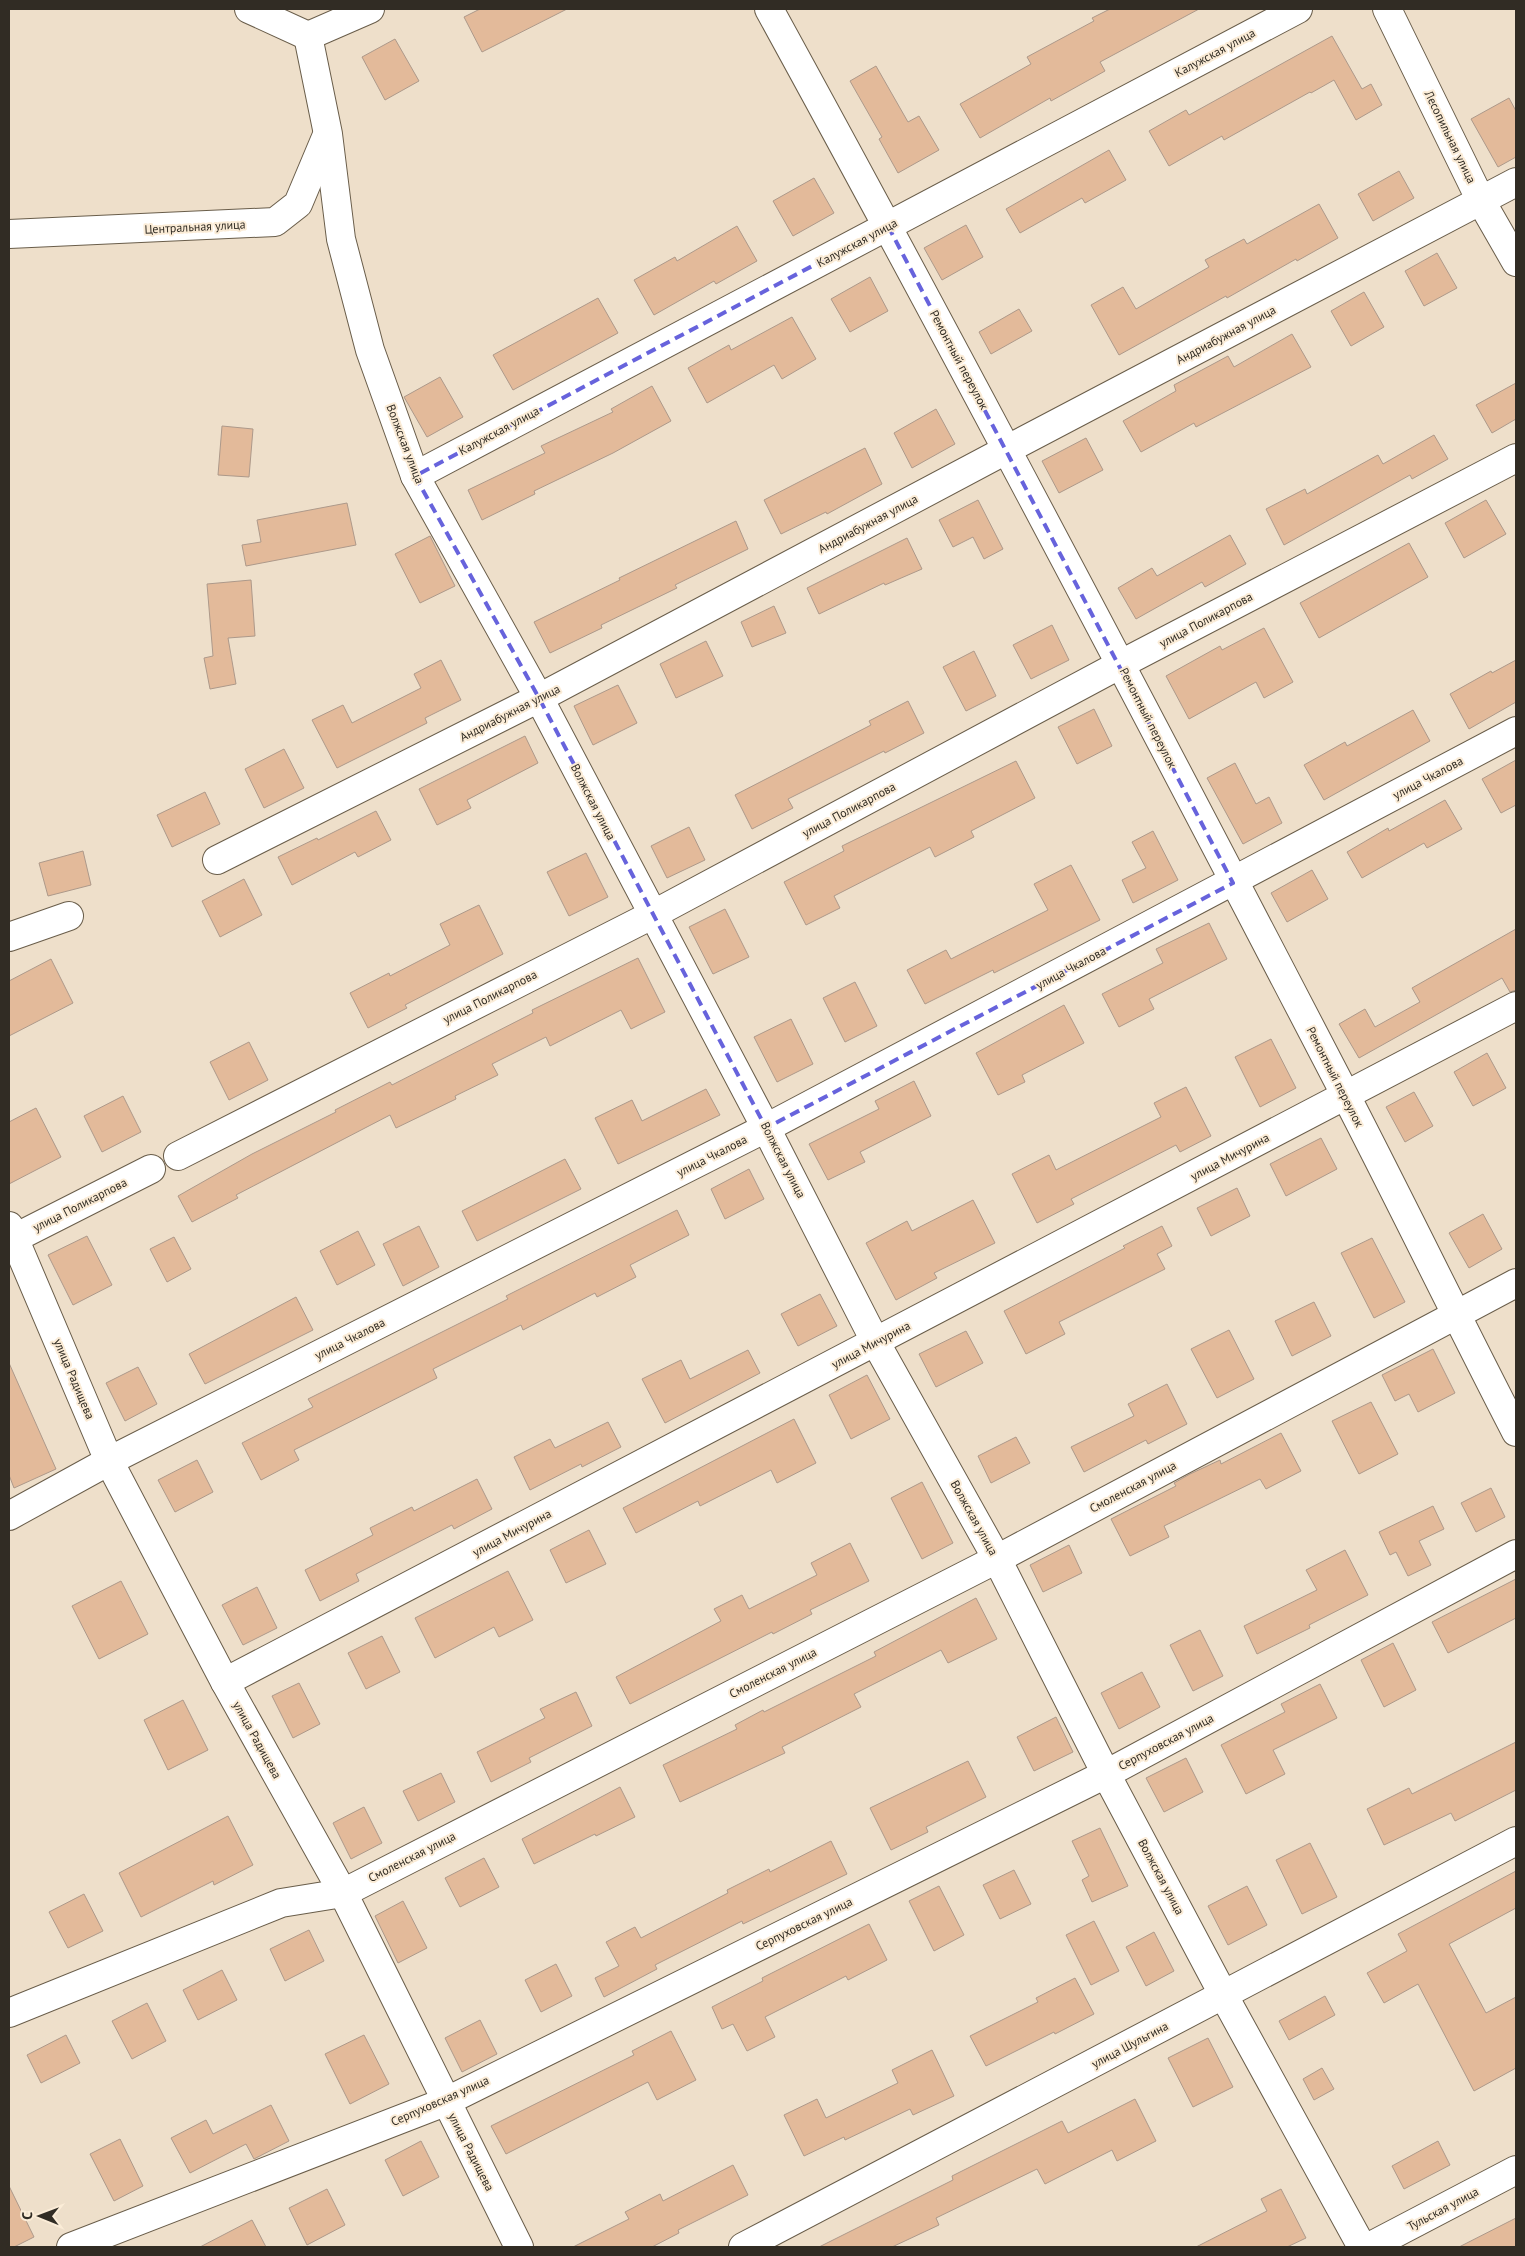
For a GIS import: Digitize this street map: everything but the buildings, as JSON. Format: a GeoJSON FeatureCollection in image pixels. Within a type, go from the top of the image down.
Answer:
{"type":"FeatureCollection","features":[{"type":"Feature","properties":{"kind":"street"},"geometry":{"type":"LineString","coordinates":[[249,9],[308,36],[370,9]]}},
{"type":"Feature","properties":{"kind":"street","name":"Ремонтный переулок"},"geometry":{"type":"LineString","coordinates":[[769,9],[888,226],[1121,664],[1233,883],[1346,1096],[1516,1432]]}},
{"type":"Feature","properties":{"kind":"street","name":"Калужская улица"},"geometry":{"type":"LineString","coordinates":[[415,476],[1298,9]]}},
{"type":"Feature","properties":{"kind":"street","name":"Лесопильная улица"},"geometry":{"type":"LineString","coordinates":[[1387,9],[1482,201],[1516,262]]}},
{"type":"Feature","properties":{"kind":"street","name":"Волжская улица"},"geometry":{"type":"LineString","coordinates":[[308,36],[328,134],[341,239],[370,350],[415,476],[539,698],[766,1128],[876,1343],[997,1559],[1106,1774],[1224,1996],[1362,2247]]}},
{"type":"Feature","properties":{"kind":"street","name":"Центральная улица"},"geometry":{"type":"LineString","coordinates":[[9,234],[275,222],[298,204],[328,134]]}},
{"type":"Feature","properties":{"kind":"street","name":"Андриабужная улица"},"geometry":{"type":"LineString","coordinates":[[217,860],[539,698],[1516,182]]}},
{"type":"Feature","properties":{"kind":"street","name":"улица Поликарпова"},"geometry":{"type":"LineString","coordinates":[[178,1156],[652,915],[1121,664],[1516,458]]}},
{"type":"Feature","properties":{"kind":"street","name":"улица Чкалова"},"geometry":{"type":"LineString","coordinates":[[9,1516],[109,1461],[766,1128],[1233,883],[1516,730]]}},
{"type":"Feature","properties":{"kind":"street"},"geometry":{"type":"LineString","coordinates":[[9,937],[69,916]]}},
{"type":"Feature","properties":{"kind":"street","name":"улица Мичурина"},"geometry":{"type":"LineString","coordinates":[[226,1682],[1516,1006]]}},
{"type":"Feature","properties":{"kind":"street","name":"улица Поликарпова"},"geometry":{"type":"LineString","coordinates":[[11,1235],[151,1169]]}},
{"type":"Feature","properties":{"kind":"street","name":"улица Радищева"},"geometry":{"type":"LineString","coordinates":[[11,1235],[109,1461],[226,1682],[343,1893],[445,2102],[519,2247]]}},
{"type":"Feature","properties":{"kind":"street","name":"Смоленская улица"},"geometry":{"type":"LineString","coordinates":[[9,2013],[280,1903],[343,1893],[997,1559],[1516,1283]]}},
{"type":"Feature","properties":{"kind":"street","name":"Серпуховская улица"},"geometry":{"type":"LineString","coordinates":[[71,2247],[445,2102],[1106,1774],[1516,1554]]}},
{"type":"Feature","properties":{"kind":"street","name":"улица Шульгина"},"geometry":{"type":"LineString","coordinates":[[743,2247],[1516,1842]]}},
{"type":"Feature","properties":{"kind":"street","name":"Тульская улица"},"geometry":{"type":"LineString","coordinates":[[1369,2247],[1516,2170]]}},
{"type":"Feature","properties":{"kind":"highlighted area"},"geometry":{"type":"Polygon","coordinates":[[[888,226],[1233,883],[766,1128],[539,698],[415,476],[888,226]]]}}]}
